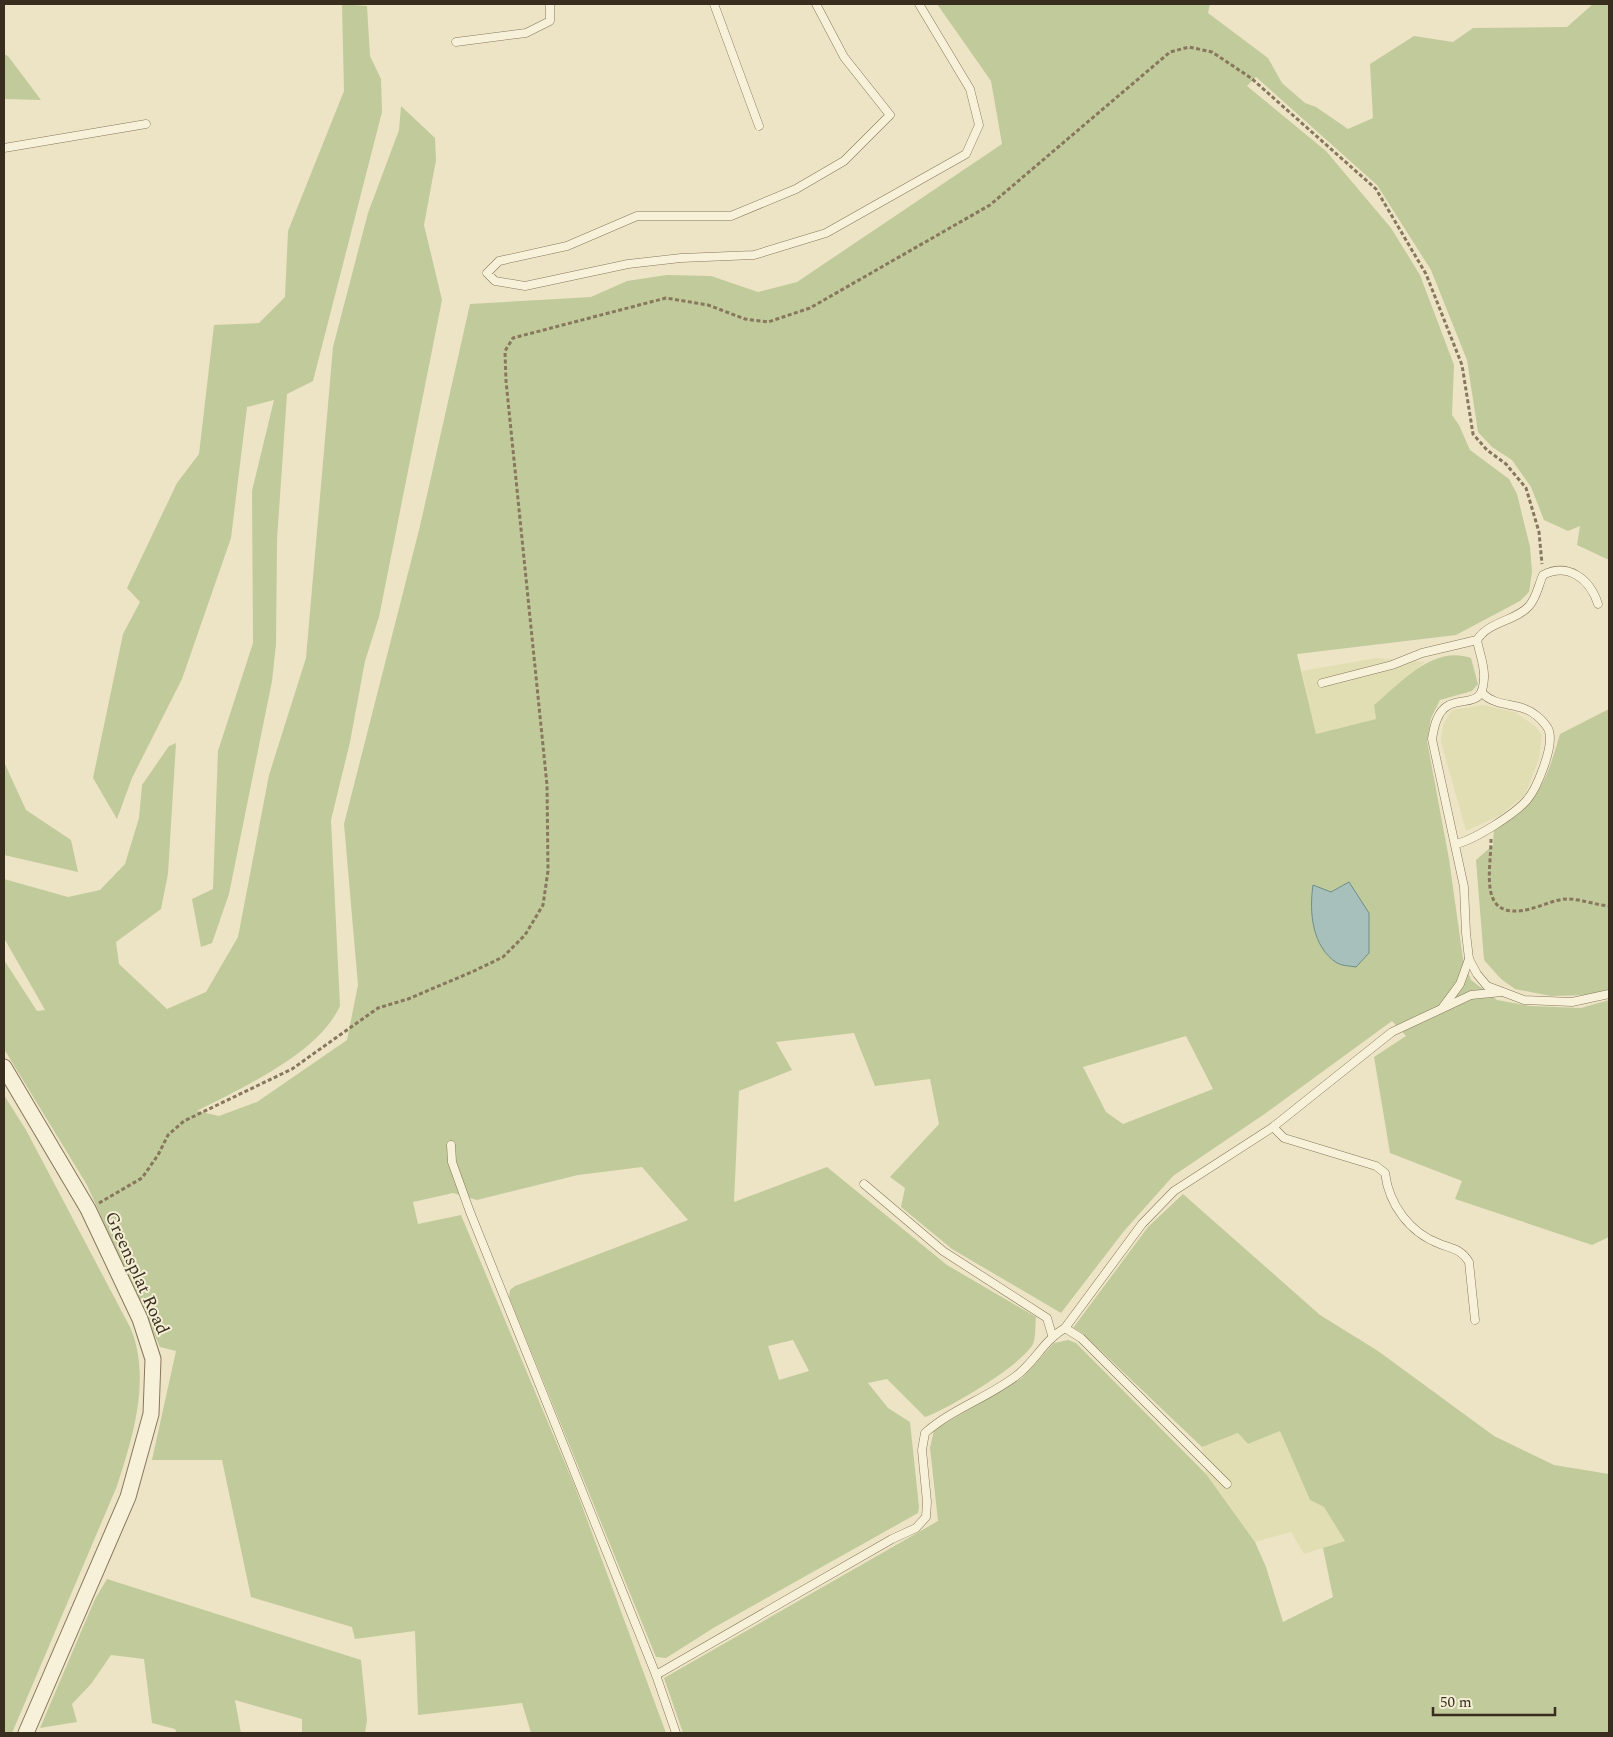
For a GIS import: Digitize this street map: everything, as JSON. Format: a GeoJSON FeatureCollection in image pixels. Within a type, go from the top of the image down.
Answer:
{"type":"FeatureCollection","features":[{"type":"Feature","properties":{"kind":"street","name":"Greensplat Road"},"geometry":{"type":"LineString","coordinates":[[4,1068],[88,1209],[140,1320],[153,1359],[151,1414],[128,1497],[26,1733]]}},
{"type":"Feature","properties":{"kind":"lane"},"geometry":{"type":"LineString","coordinates":[[456,42],[526,33],[550,21],[550,4]]}},
{"type":"Feature","properties":{"kind":"lane"},"geometry":{"type":"LineString","coordinates":[[714,4],[759,126]]}},
{"type":"Feature","properties":{"kind":"lane"},"geometry":{"type":"LineString","coordinates":[[816,4],[844,57],[890,115],[844,161],[796,189],[731,216],[637,216],[567,246],[499,261],[486,273],[495,281],[525,286],[628,264],[681,258],[754,254],[826,233],[966,154],[979,125],[970,89],[919,4]]}},
{"type":"Feature","properties":{"kind":"lane"},"geometry":{"type":"LineString","coordinates":[[4,148],[146,124]]}},
{"type":"Feature","properties":{"kind":"lane"},"geometry":{"type":"LineString","coordinates":[[1443,1008],[1460,984],[1469,959],[1464,887],[1432,739],[1435,721],[1448,706],[1473,701],[1482,693],[1484,677],[1477,640],[1482,631],[1527,608],[1536,597],[1543,575],[1553,570],[1567,570],[1581,577],[1593,590],[1598,604]]}},
{"type":"Feature","properties":{"kind":"lane"},"geometry":{"type":"LineString","coordinates":[[1322,683],[1392,665],[1422,653],[1477,640]]}},
{"type":"Feature","properties":{"kind":"lane"},"geometry":{"type":"LineString","coordinates":[[1456,844],[1470,841],[1485,829],[1506,818],[1528,800],[1540,777],[1550,746],[1549,731],[1538,716],[1514,705],[1490,701],[1482,693]]}},
{"type":"Feature","properties":{"kind":"lane"},"geometry":{"type":"LineString","coordinates":[[1469,959],[1487,986],[1524,1000],[1572,1002],[1609,994]]}},
{"type":"Feature","properties":{"kind":"lane"},"geometry":{"type":"LineString","coordinates":[[656,1675],[884,1544],[916,1528],[926,1517],[927,1502],[922,1450],[925,1433],[937,1422],[1017,1376],[1052,1335],[1065,1328],[1142,1224],[1174,1191],[1273,1127],[1392,1032],[1470,995],[1502,992]]}},
{"type":"Feature","properties":{"kind":"lane"},"geometry":{"type":"LineString","coordinates":[[1273,1127],[1284,1138],[1376,1166],[1385,1173],[1387,1186],[1408,1225],[1421,1236],[1464,1254],[1469,1262],[1475,1320]]}},
{"type":"Feature","properties":{"kind":"lane"},"geometry":{"type":"LineString","coordinates":[[451,1145],[452,1162],[470,1212],[656,1675],[676,1733]]}},
{"type":"Feature","properties":{"kind":"lane"},"geometry":{"type":"LineString","coordinates":[[864,1184],[943,1251],[1047,1318],[1052,1335]]}},
{"type":"Feature","properties":{"kind":"lane"},"geometry":{"type":"LineString","coordinates":[[1065,1328],[1081,1338],[1226,1484]]}},
{"type":"Feature","properties":{"kind":"path"},"geometry":{"type":"LineString","coordinates":[[88,1209],[142,1178],[158,1155],[168,1135],[184,1122],[292,1069],[378,1008],[474,972],[503,957],[525,935],[543,905],[548,871],[547,785],[506,381],[505,351],[514,338],[666,298],[708,305],[745,319],[768,322],[810,308],[990,205],[1170,52],[1189,47],[1212,52],[1251,78],[1376,189],[1426,274],[1462,365],[1473,434],[1487,450],[1506,464],[1526,488],[1539,532],[1543,575]]}},
{"type":"Feature","properties":{"kind":"path"},"geometry":{"type":"LineString","coordinates":[[1485,829],[1491,834],[1489,891],[1496,906],[1505,912],[1527,910],[1567,899],[1609,906]]}},
{"type":"Feature","properties":{"kind":"shaded area"},"geometry":{"type":"Polygon","coordinates":[[[1377,658],[1425,662],[1374,705],[1376,719],[1315,734],[1302,671],[1377,658]]]}},
{"type":"Feature","properties":{"kind":"shaded area"},"geometry":{"type":"Polygon","coordinates":[[[1483,705],[1515,712],[1536,727],[1542,735],[1539,759],[1525,795],[1499,816],[1466,831],[1441,742],[1443,725],[1452,710],[1483,705]]]}},
{"type":"Feature","properties":{"kind":"shaded area"},"geometry":{"type":"Polygon","coordinates":[[[1280,1431],[1310,1500],[1324,1507],[1345,1541],[1304,1554],[1291,1532],[1255,1542],[1206,1474],[1202,1447],[1238,1433],[1248,1444],[1280,1431]]]}},
{"type":"Feature","properties":{"kind":"green space"},"geometry":{"type":"Polygon","coordinates":[[[342,4],[367,6],[370,56],[381,79],[382,112],[313,381],[287,394],[277,540],[276,644],[272,681],[229,894],[212,943],[201,947],[192,899],[213,889],[218,751],[253,643],[252,491],[274,400],[247,407],[231,538],[182,679],[132,778],[117,819],[93,778],[123,634],[140,602],[127,588],[177,483],[199,454],[214,325],[259,323],[285,297],[288,231],[344,91],[342,4]]]}},
{"type":"Feature","properties":{"kind":"green space"},"geometry":{"type":"Polygon","coordinates":[[[937,4],[1210,4],[1208,13],[1268,58],[1282,83],[1305,103],[1316,107],[1348,129],[1373,118],[1370,64],[1414,36],[1453,42],[1473,28],[1567,27],[1593,4],[1609,4],[1609,560],[1577,545],[1580,526],[1568,531],[1544,520],[1531,487],[1512,460],[1492,447],[1478,432],[1467,360],[1431,270],[1377,185],[1256,77],[1247,86],[1326,151],[1391,228],[1420,275],[1454,365],[1452,415],[1459,425],[1470,450],[1509,479],[1517,494],[1530,547],[1532,572],[1529,592],[1520,601],[1456,635],[1297,654],[1316,734],[1376,719],[1374,705],[1407,677],[1431,661],[1457,655],[1471,658],[1478,684],[1472,691],[1440,700],[1431,718],[1427,741],[1449,859],[1463,959],[1471,980],[1497,1000],[1530,1006],[1581,1008],[1609,1000],[1609,1237],[1592,1245],[1455,1199],[1462,1181],[1390,1153],[1374,1057],[1406,1036],[1392,1021],[1266,1113],[1173,1176],[1124,1231],[1061,1313],[952,1249],[901,1207],[905,1188],[890,1177],[939,1124],[930,1079],[875,1086],[854,1033],[776,1042],[792,1070],[739,1091],[734,1202],[827,1167],[947,1265],[1036,1317],[1033,1344],[1015,1363],[984,1385],[925,1417],[887,1379],[868,1383],[888,1408],[910,1422],[919,1507],[918,1513],[715,1627],[666,1658],[656,1657],[509,1297],[510,1290],[515,1286],[688,1220],[642,1167],[578,1175],[477,1200],[453,1193],[413,1202],[418,1224],[461,1215],[575,1487],[666,1733],[531,1733],[522,1703],[418,1715],[415,1631],[355,1639],[352,1627],[251,1597],[222,1460],[152,1460],[176,1351],[160,1347],[87,1185],[4,1049],[4,960],[37,1011],[45,1010],[4,938],[4,879],[68,897],[100,890],[125,864],[139,818],[142,785],[169,746],[176,743],[168,874],[161,909],[116,942],[119,964],[167,1009],[206,992],[238,937],[269,775],[306,658],[333,347],[368,213],[399,130],[401,106],[435,138],[436,160],[424,225],[442,300],[379,617],[365,661],[350,742],[331,820],[340,1006],[315,1039],[278,1068],[197,1111],[219,1116],[257,1102],[347,1040],[358,985],[344,824],[420,526],[470,304],[591,297],[627,281],[667,275],[711,276],[758,292],[797,282],[1002,144],[991,81],[937,4]],[[1186,1036],[1083,1067],[1106,1112],[1123,1124],[1213,1089],[1186,1036]],[[793,1340],[768,1346],[779,1380],[809,1371],[793,1340]]]}},
{"type":"Feature","properties":{"kind":"green space"},"geometry":{"type":"Polygon","coordinates":[[[4,54],[8,56],[41,100],[4,99],[4,54]]]}},
{"type":"Feature","properties":{"kind":"green space"},"geometry":{"type":"Polygon","coordinates":[[[1609,709],[1609,991],[1591,995],[1551,996],[1515,989],[1501,979],[1484,960],[1476,860],[1493,845],[1494,829],[1522,809],[1539,789],[1550,766],[1560,734],[1609,709]]]}},
{"type":"Feature","properties":{"kind":"green space"},"geometry":{"type":"Polygon","coordinates":[[[4,762],[26,810],[71,840],[78,872],[4,855],[4,762]]]}},
{"type":"Feature","properties":{"kind":"green space"},"geometry":{"type":"Polygon","coordinates":[[[4,1095],[26,1130],[131,1329],[137,1348],[140,1368],[138,1408],[129,1448],[117,1486],[12,1733],[4,1733],[4,1095]]]}},
{"type":"Feature","properties":{"kind":"green space"},"geometry":{"type":"Polygon","coordinates":[[[1183,1194],[1320,1315],[1378,1351],[1494,1436],[1554,1465],[1609,1474],[1609,1733],[683,1733],[664,1678],[938,1521],[930,1448],[934,1430],[1022,1378],[1054,1343],[1068,1340],[1076,1343],[1206,1474],[1255,1542],[1266,1567],[1283,1622],[1333,1597],[1323,1548],[1345,1541],[1324,1507],[1310,1500],[1280,1431],[1248,1444],[1238,1433],[1202,1447],[1081,1332],[1073,1328],[1148,1227],[1183,1194]]]}},
{"type":"Feature","properties":{"kind":"green space"},"geometry":{"type":"Polygon","coordinates":[[[107,1579],[361,1660],[367,1720],[365,1733],[302,1733],[302,1719],[235,1700],[241,1733],[177,1733],[175,1729],[152,1723],[144,1659],[111,1655],[91,1684],[72,1704],[77,1722],[40,1728],[95,1599],[107,1579]]]}},
{"type":"Feature","properties":{"kind":"water"},"geometry":{"type":"Polygon","coordinates":[[[1349,882],[1369,913],[1369,953],[1356,967],[1339,964],[1329,956],[1317,938],[1312,917],[1313,885],[1331,892],[1349,882]]]}}]}
